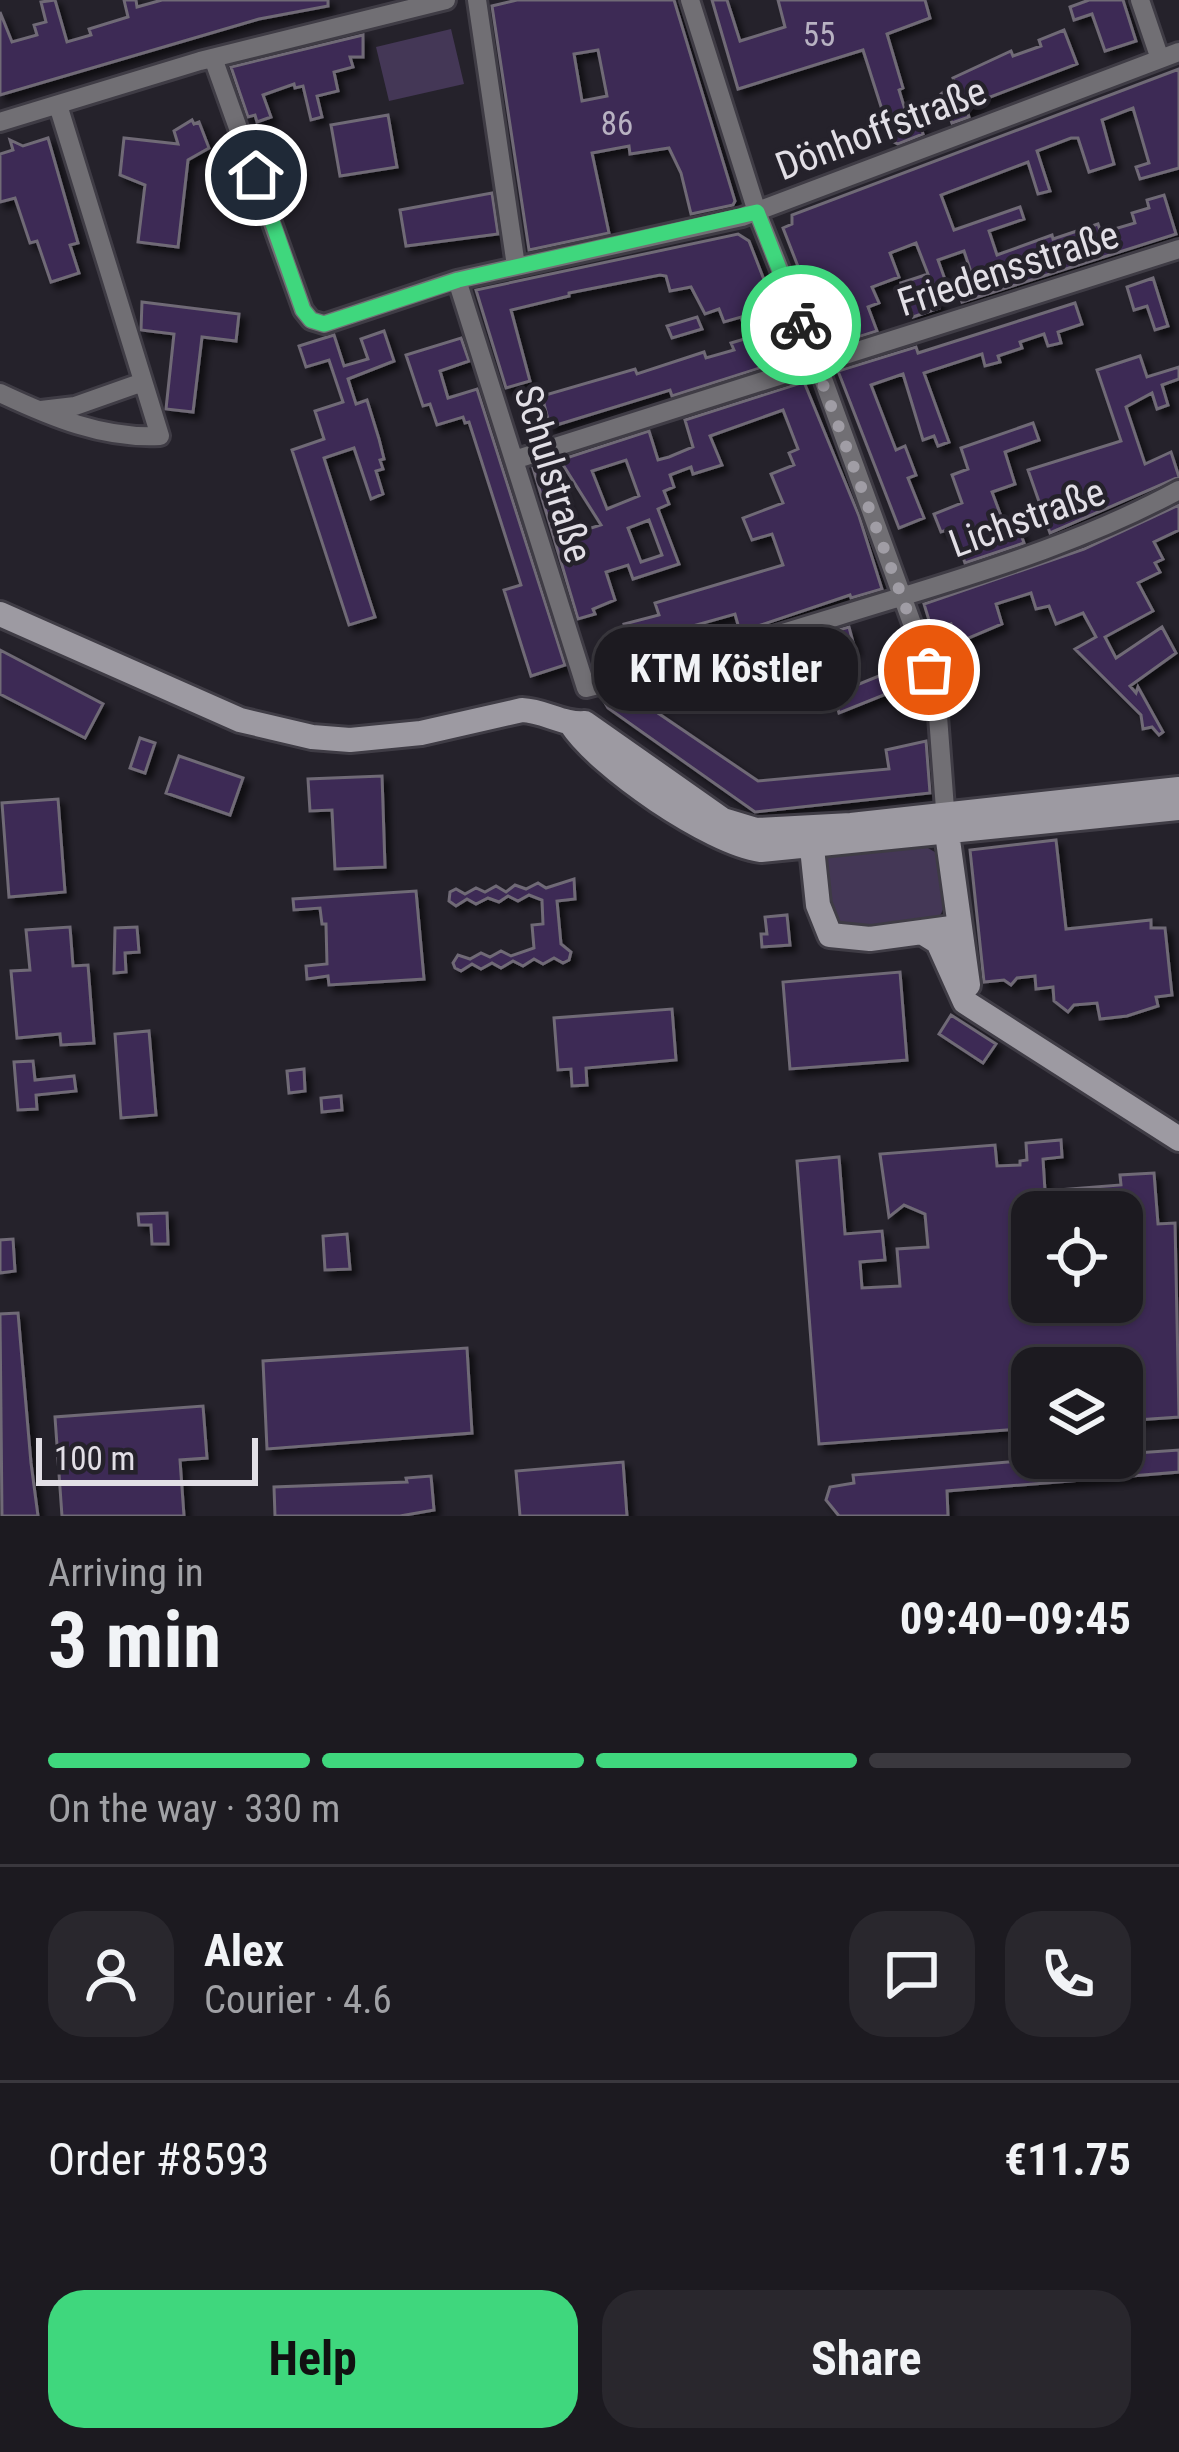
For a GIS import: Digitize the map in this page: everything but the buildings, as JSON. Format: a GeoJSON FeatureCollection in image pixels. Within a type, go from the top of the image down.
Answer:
{"type":"FeatureCollection","features":[{"type":"Feature","properties":{"kind":"main road"},"geometry":{"type":"LineString","coordinates":[[0,614],[268,728],[350,740],[421,733],[522,710],[538,710],[571,724],[585,723],[723,820],[748,829],[946,824],[1179,808]]}},
{"type":"Feature","properties":{"kind":"main road"},"geometry":{"type":"LineString","coordinates":[[571,724],[594,752],[721,840],[760,850],[812,848],[1179,789]]}},
{"type":"Feature","properties":{"kind":"main road"},"geometry":{"type":"LineString","coordinates":[[946,824],[970,992],[983,1012]]}},
{"type":"Feature","properties":{"kind":"main road"},"geometry":{"type":"LineString","coordinates":[[812,848],[818,905],[830,935],[870,939],[959,927]]}},
{"type":"Feature","properties":{"kind":"main road"},"geometry":{"type":"LineString","coordinates":[[925,934],[938,942],[964,1001],[1179,1139]]}},
{"type":"Feature","properties":{"kind":"street"},"geometry":{"type":"LineString","coordinates":[[0,122],[213,58],[446,0]]}},
{"type":"Feature","properties":{"kind":"street"},"geometry":{"type":"LineString","coordinates":[[478,0],[516,266]]}},
{"type":"Feature","properties":{"kind":"street"},"geometry":{"type":"LineString","coordinates":[[690,0],[757,212],[904,596],[937,703],[946,824]]}},
{"type":"Feature","properties":{"kind":"street"},"geometry":{"type":"LineString","coordinates":[[1140,0],[1170,55]]}},
{"type":"Feature","properties":{"kind":"street","name":"Dönhoffstraße"},"geometry":{"type":"LineString","coordinates":[[213,58],[303,310],[311,320],[324,324],[458,280],[757,212],[1170,55]]}},
{"type":"Feature","properties":{"kind":"street"},"geometry":{"type":"LineString","coordinates":[[0,393],[36,410],[130,438],[160,436],[58,104]]}},
{"type":"Feature","properties":{"kind":"street","name":"Friedensstraße"},"geometry":{"type":"LineString","coordinates":[[514,460],[1179,248]]}},
{"type":"Feature","properties":{"kind":"street","name":"Schulstraße"},"geometry":{"type":"LineString","coordinates":[[458,280],[586,688]]}},
{"type":"Feature","properties":{"kind":"street"},"geometry":{"type":"LineString","coordinates":[[36,410],[75,406],[143,382]]}},
{"type":"Feature","properties":{"kind":"street","name":"Lichstraße"},"geometry":{"type":"LineString","coordinates":[[586,688],[675,667],[1059,545],[1179,490]]}},
{"type":"Feature","properties":{"kind":"street"},"geometry":{"type":"LineString","coordinates":[[571,724],[586,688]]}},
{"type":"Feature","properties":{"kind":"shaded area"},"geometry":{"type":"Polygon","coordinates":[[[451,29],[464,84],[389,101],[376,47],[451,29]]]}},
{"type":"Feature","properties":{"kind":"shaded area"},"geometry":{"type":"Polygon","coordinates":[[[921,844],[940,855],[943,873],[945,900],[934,923],[842,930],[825,915],[823,861],[828,855],[921,844]]]}},
{"type":"Feature","properties":{"kind":"way so far"},"geometry":{"type":"LineString","coordinates":[[801,325],[929,670]]}},
{"type":"Feature","properties":{"kind":"place","name":"KTM Köstler"},"geometry":{"type":"Point","coordinates":[929,670]}},
{"type":"Feature","properties":{"kind":"route"},"geometry":{"type":"LineString","coordinates":[[256,175],[303,310],[311,320],[324,324],[458,280],[757,212],[801,325]]}}]}
